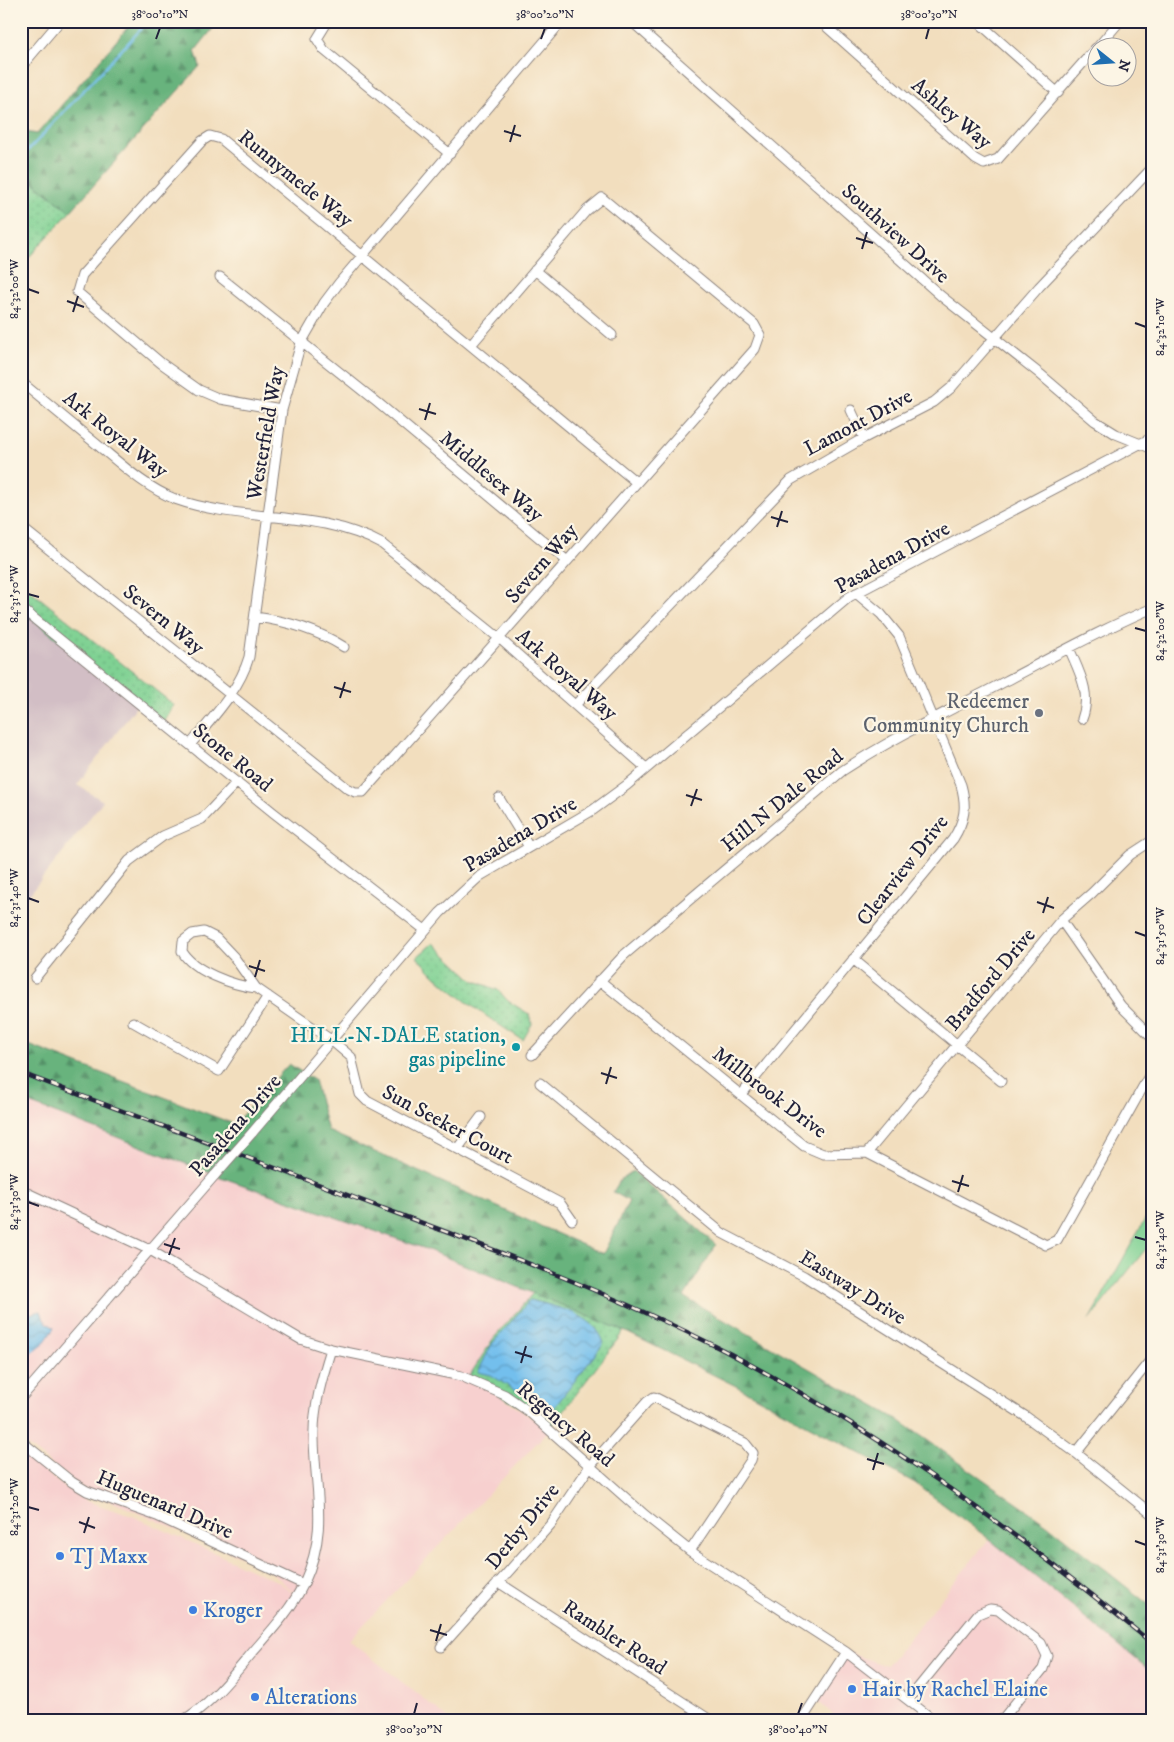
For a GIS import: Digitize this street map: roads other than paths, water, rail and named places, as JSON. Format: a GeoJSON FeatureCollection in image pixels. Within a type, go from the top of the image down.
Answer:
{"type":"FeatureCollection","features":[{"type":"Feature","properties":{"kind":"street"},"geometry":{"type":"LineString","coordinates":[[21,67],[60,21]]}},
{"type":"Feature","properties":{"kind":"street"},"geometry":{"type":"LineString","coordinates":[[328,21],[318,36],[319,45],[450,154]]}},
{"type":"Feature","properties":{"kind":"street","name":"Westerfield Way"},"geometry":{"type":"LineString","coordinates":[[190,745],[230,694],[247,664],[255,617],[282,410],[301,343],[324,303],[362,255],[562,21]]}},
{"type":"Feature","properties":{"kind":"street","name":"Southview Drive"},"geometry":{"type":"LineString","coordinates":[[631,21],[941,296],[1040,374],[1095,422],[1153,449]]}},
{"type":"Feature","properties":{"kind":"street","name":"Ashley Way"},"geometry":{"type":"LineString","coordinates":[[820,21],[975,159],[984,164],[998,159],[1086,61]]}},
{"type":"Feature","properties":{"kind":"street","name":"Ashley Way"},"geometry":{"type":"LineString","coordinates":[[1106,38],[1120,21]]}},
{"type":"Feature","properties":{"kind":"street"},"geometry":{"type":"LineString","coordinates":[[979,22],[1058,93]]}},
{"type":"Feature","properties":{"kind":"street","name":"Runnymede Way"},"geometry":{"type":"LineString","coordinates":[[282,410],[220,399],[185,381],[76,292],[78,282],[202,140],[210,136],[221,139],[636,482]]}},
{"type":"Feature","properties":{"kind":"street","name":"Lamont Drive"},"geometry":{"type":"LineString","coordinates":[[576,704],[783,487],[803,472],[942,396],[1049,277],[1153,167]]}},
{"type":"Feature","properties":{"kind":"street","name":"Severn Way"},"geometry":{"type":"LineString","coordinates":[[21,527],[347,788],[359,793],[367,789],[566,560],[755,349],[760,340],[759,330],[602,198],[586,211],[471,345]]}},
{"type":"Feature","properties":{"kind":"street"},"geometry":{"type":"LineString","coordinates":[[535,270],[612,335]]}},
{"type":"Feature","properties":{"kind":"street","name":"Middlesex Way"},"geometry":{"type":"LineString","coordinates":[[220,276],[378,403],[566,560]]}},
{"type":"Feature","properties":{"kind":"street","name":"Ark Royal Way"},"geometry":{"type":"LineString","coordinates":[[21,382],[120,463],[165,494],[203,506],[330,524],[365,535],[397,554],[576,704],[646,768]]}},
{"type":"Feature","properties":{"kind":"street"},"geometry":{"type":"LineString","coordinates":[[851,410],[864,438]]}},
{"type":"Feature","properties":{"kind":"street","name":"Pasadena Drive"},"geometry":{"type":"LineString","coordinates":[[21,1398],[426,930],[470,884],[604,802],[822,618],[856,593],[1153,437]]}},
{"type":"Feature","properties":{"kind":"street","name":"Clearview Drive"},"geometry":{"type":"LineString","coordinates":[[741,1095],[953,839],[964,820],[965,800],[962,785],[894,628],[873,605],[856,593]]}},
{"type":"Feature","properties":{"kind":"street","name":"Stone Road"},"geometry":{"type":"LineString","coordinates":[[21,608],[190,745],[426,930]]}},
{"type":"Feature","properties":{"kind":"street","name":"Hill N Dale Road"},"geometry":{"type":"LineString","coordinates":[[532,1055],[599,980],[645,937],[830,781],[867,755],[933,719],[1069,648],[1153,608]]}},
{"type":"Feature","properties":{"kind":"street"},"geometry":{"type":"LineString","coordinates":[[255,617],[296,625],[330,638],[344,647]]}},
{"type":"Feature","properties":{"kind":"street"},"geometry":{"type":"LineString","coordinates":[[1069,648],[1087,694],[1086,709],[1082,719]]}},
{"type":"Feature","properties":{"kind":"street"},"geometry":{"type":"LineString","coordinates":[[35,978],[129,861],[163,836],[202,819],[237,782]]}},
{"type":"Feature","properties":{"kind":"street"},"geometry":{"type":"LineString","coordinates":[[499,798],[529,847]]}},
{"type":"Feature","properties":{"kind":"street","name":"Bradford Drive"},"geometry":{"type":"LineString","coordinates":[[867,1153],[1061,920],[1092,893],[1130,855],[1153,840]]}},
{"type":"Feature","properties":{"kind":"street"},"geometry":{"type":"LineString","coordinates":[[1061,920],[1121,1006],[1153,1038]]}},
{"type":"Feature","properties":{"kind":"street"},"geometry":{"type":"LineString","coordinates":[[204,932],[216,938],[234,957],[256,988],[239,986],[192,964],[182,951],[183,941],[192,934],[204,932]]}},
{"type":"Feature","properties":{"kind":"street"},"geometry":{"type":"LineString","coordinates":[[853,959],[1001,1081]]}},
{"type":"Feature","properties":{"kind":"street","name":"Millbrook Drive"},"geometry":{"type":"LineString","coordinates":[[599,980],[790,1136],[814,1151],[835,1155],[867,1153]]}},
{"type":"Feature","properties":{"kind":"street","name":"Sun Seeker Court"},"geometry":{"type":"LineString","coordinates":[[256,988],[332,1040],[351,1057],[360,1094],[367,1101],[560,1203],[572,1220]]}},
{"type":"Feature","properties":{"kind":"street"},"geometry":{"type":"LineString","coordinates":[[133,1022],[219,1071],[268,996]]}},
{"type":"Feature","properties":{"kind":"street"},"geometry":{"type":"LineString","coordinates":[[867,1153],[1040,1244],[1052,1244],[1057,1240],[1153,1069]]}},
{"type":"Feature","properties":{"kind":"street","name":"Eastway Drive"},"geometry":{"type":"LineString","coordinates":[[540,1083],[722,1233],[827,1290],[1025,1416],[1076,1453],[1153,1515]]}},
{"type":"Feature","properties":{"kind":"street"},"geometry":{"type":"LineString","coordinates":[[458,1148],[481,1117]]}},
{"type":"Feature","properties":{"kind":"street","name":"Regency Road"},"geometry":{"type":"LineString","coordinates":[[21,1190],[150,1250],[300,1339],[331,1349],[454,1375],[481,1384],[523,1407],[645,1515],[690,1551],[846,1652],[936,1721]]}},
{"type":"Feature","properties":{"kind":"street"},"geometry":{"type":"LineString","coordinates":[[182,1721],[196,1713],[224,1686],[283,1617],[303,1584],[317,1539],[320,1498],[314,1436],[316,1408],[331,1349]]}},
{"type":"Feature","properties":{"kind":"street"},"geometry":{"type":"LineString","coordinates":[[1076,1453],[1153,1357]]}},
{"type":"Feature","properties":{"kind":"street","name":"Derby Drive"},"geometry":{"type":"LineString","coordinates":[[441,1647],[551,1524],[590,1466],[647,1402],[654,1397],[662,1399],[750,1446],[753,1453],[751,1460],[690,1551]]}},
{"type":"Feature","properties":{"kind":"street","name":"Huguenard Drive"},"geometry":{"type":"LineString","coordinates":[[21,1441],[86,1491],[157,1516],[303,1584]]}},
{"type":"Feature","properties":{"kind":"street","name":"Rambler Road"},"geometry":{"type":"LineString","coordinates":[[498,1582],[712,1721]]}},
{"type":"Feature","properties":{"kind":"street"},"geometry":{"type":"LineString","coordinates":[[909,1699],[978,1614],[990,1609],[998,1610],[1041,1643],[1047,1656],[1043,1669],[1002,1721]]}},
{"type":"Feature","properties":{"kind":"street"},"geometry":{"type":"LineString","coordinates":[[801,1721],[846,1652]]}},
{"type":"Feature","properties":{"kind":"water"},"geometry":{"type":"Polygon","coordinates":[[[530,1300],[563,1309],[583,1318],[599,1333],[604,1343],[550,1413],[491,1375],[478,1372],[492,1344],[530,1300]]]}},
{"type":"Feature","properties":{"kind":"water"},"geometry":{"type":"Polygon","coordinates":[[[41,1311],[44,1320],[54,1328],[44,1343],[21,1361],[21,1316],[41,1311]]]}},
{"type":"Feature","properties":{"kind":"waterway"},"geometry":{"type":"LineString","coordinates":[[21,158],[140,30],[145,21]]}},
{"type":"Feature","properties":{"kind":"railway"},"geometry":{"type":"LineString","coordinates":[[21,1073],[512,1257],[598,1292],[725,1351],[838,1415],[946,1486],[1051,1563],[1153,1644]]}},
{"type":"Feature","properties":{"kind":"place","name":"Redeemer Community Church"},"geometry":{"type":"Point","coordinates":[1039,713]}},
{"type":"Feature","properties":{"kind":"place","name":"HILL-N-DALE station, gas pipeline"},"geometry":{"type":"Point","coordinates":[516,1047]}},
{"type":"Feature","properties":{"kind":"place","name":"TJ Maxx"},"geometry":{"type":"Point","coordinates":[60,1556]}},
{"type":"Feature","properties":{"kind":"place","name":"Kroger"},"geometry":{"type":"Point","coordinates":[193,1610]}},
{"type":"Feature","properties":{"kind":"place","name":"Hair by Rachel Elaine"},"geometry":{"type":"Point","coordinates":[852,1689]}},
{"type":"Feature","properties":{"kind":"place","name":"Alterations"},"geometry":{"type":"Point","coordinates":[255,1697]}}]}
